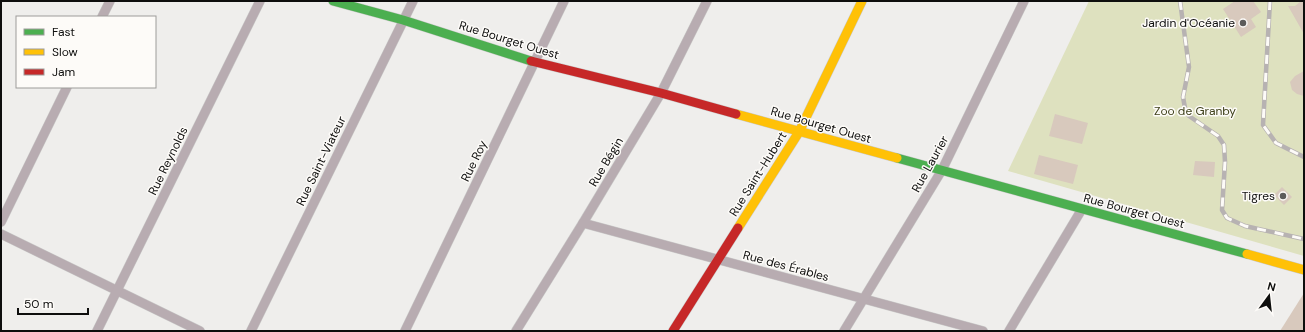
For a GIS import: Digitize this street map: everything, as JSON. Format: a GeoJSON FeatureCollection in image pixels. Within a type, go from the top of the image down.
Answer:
{"type":"FeatureCollection","features":[{"type":"Feature","properties":{"kind":"street"},"geometry":{"type":"LineString","coordinates":[[102,16],[110,1]]}},
{"type":"Feature","properties":{"kind":"street","name":"Rue Reynolds"},"geometry":{"type":"LineString","coordinates":[[97,331],[260,1]]}},
{"type":"Feature","properties":{"kind":"street","name":"Rue Bourget Ouest"},"geometry":{"type":"LineString","coordinates":[[333,1],[403,20],[534,62],[661,93],[1304,270]]}},
{"type":"Feature","properties":{"kind":"street","name":"Rue Saint-Viateur"},"geometry":{"type":"LineString","coordinates":[[251,331],[413,1]]}},
{"type":"Feature","properties":{"kind":"street","name":"Rue Roy"},"geometry":{"type":"LineString","coordinates":[[406,331],[564,1]]}},
{"type":"Feature","properties":{"kind":"street","name":"Rue Bégin"},"geometry":{"type":"LineString","coordinates":[[516,331],[661,93],[707,1]]}},
{"type":"Feature","properties":{"kind":"street","name":"Rue Saint-Hubert"},"geometry":{"type":"LineString","coordinates":[[673,331],[799,132],[862,1]]}},
{"type":"Feature","properties":{"kind":"street","name":"Rue Laurier"},"geometry":{"type":"LineString","coordinates":[[844,331],[942,170],[1024,1]]}},
{"type":"Feature","properties":{"kind":"street"},"geometry":{"type":"LineString","coordinates":[[1,222],[67,88]]}},
{"type":"Feature","properties":{"kind":"street"},"geometry":{"type":"LineString","coordinates":[[1009,331],[1082,209]]}},
{"type":"Feature","properties":{"kind":"street","name":"Rue des Érables"},"geometry":{"type":"LineString","coordinates":[[583,223],[983,331]]}},
{"type":"Feature","properties":{"kind":"street"},"geometry":{"type":"LineString","coordinates":[[1,234],[200,331]]}},
{"type":"Feature","properties":{"kind":"green space","name":"Zoo de Granby"},"geometry":{"type":"Polygon","coordinates":[[[1089,1],[1304,1],[1304,256],[1008,171],[1089,1]]]}},
{"type":"Feature","properties":{"kind":"building","name":"Jardin d'Océanie"},"geometry":{"type":"Polygon","coordinates":[[[1235,1],[1253,1],[1261,12],[1251,19],[1256,27],[1241,37],[1223,9],[1235,1]]]}},
{"type":"Feature","properties":{"kind":"building"},"geometry":{"type":"Polygon","coordinates":[[[1301,1],[1304,1],[1304,34],[1288,6],[1295,6],[1301,1]]]}},
{"type":"Feature","properties":{"kind":"building"},"geometry":{"type":"Polygon","coordinates":[[[1304,71],[1304,96],[1297,94],[1292,90],[1290,82],[1295,76],[1304,71]]]}},
{"type":"Feature","properties":{"kind":"building"},"geometry":{"type":"Polygon","coordinates":[[[1055,114],[1088,123],[1082,144],[1049,136],[1055,114]]]}},
{"type":"Feature","properties":{"kind":"building"},"geometry":{"type":"Polygon","coordinates":[[[1039,155],[1078,165],[1073,184],[1034,174],[1039,155]]]}},
{"type":"Feature","properties":{"kind":"building"},"geometry":{"type":"Polygon","coordinates":[[[1195,161],[1215,162],[1214,177],[1193,175],[1195,161]]]}},
{"type":"Feature","properties":{"kind":"building","name":"Tigres"},"geometry":{"type":"Polygon","coordinates":[[[1282,187],[1292,197],[1284,205],[1274,195],[1282,187]]]}},
{"type":"Feature","properties":{"kind":"building"},"geometry":{"type":"Polygon","coordinates":[[[1304,293],[1304,331],[1280,331],[1304,293]]]}},
{"type":"Feature","properties":{"kind":"railway"},"geometry":{"type":"LineString","coordinates":[[1180,1],[1189,67],[1183,97],[1185,108],[1189,116],[1218,136],[1224,145],[1225,162],[1222,210],[1227,218],[1245,226],[1304,239]]}},
{"type":"Feature","properties":{"kind":"railway"},"geometry":{"type":"LineString","coordinates":[[1270,1],[1263,125],[1276,143],[1304,157]]}},
{"type":"Feature","properties":{"kind":"traffic: fast"},"geometry":{"type":"LineString","coordinates":[[333,1],[403,20],[531,61]]}},
{"type":"Feature","properties":{"kind":"traffic: fast"},"geometry":{"type":"LineString","coordinates":[[897,158],[1247,254]]}},
{"type":"Feature","properties":{"kind":"traffic: slow"},"geometry":{"type":"LineString","coordinates":[[738,228],[799,132],[862,1]]}},
{"type":"Feature","properties":{"kind":"traffic: slow"},"geometry":{"type":"LineString","coordinates":[[736,114],[897,158]]}},
{"type":"Feature","properties":{"kind":"traffic: slow"},"geometry":{"type":"LineString","coordinates":[[1247,254],[1304,270]]}},
{"type":"Feature","properties":{"kind":"traffic: jam"},"geometry":{"type":"LineString","coordinates":[[531,61],[661,93],[736,114]]}},
{"type":"Feature","properties":{"kind":"traffic: jam"},"geometry":{"type":"LineString","coordinates":[[673,331],[738,228]]}},
{"type":"Feature","properties":{"kind":"place","name":"Jardin d'Océanie"},"geometry":{"type":"Point","coordinates":[1243,23]}},
{"type":"Feature","properties":{"kind":"place","name":"Tigres"},"geometry":{"type":"Point","coordinates":[1283,196]}}]}
